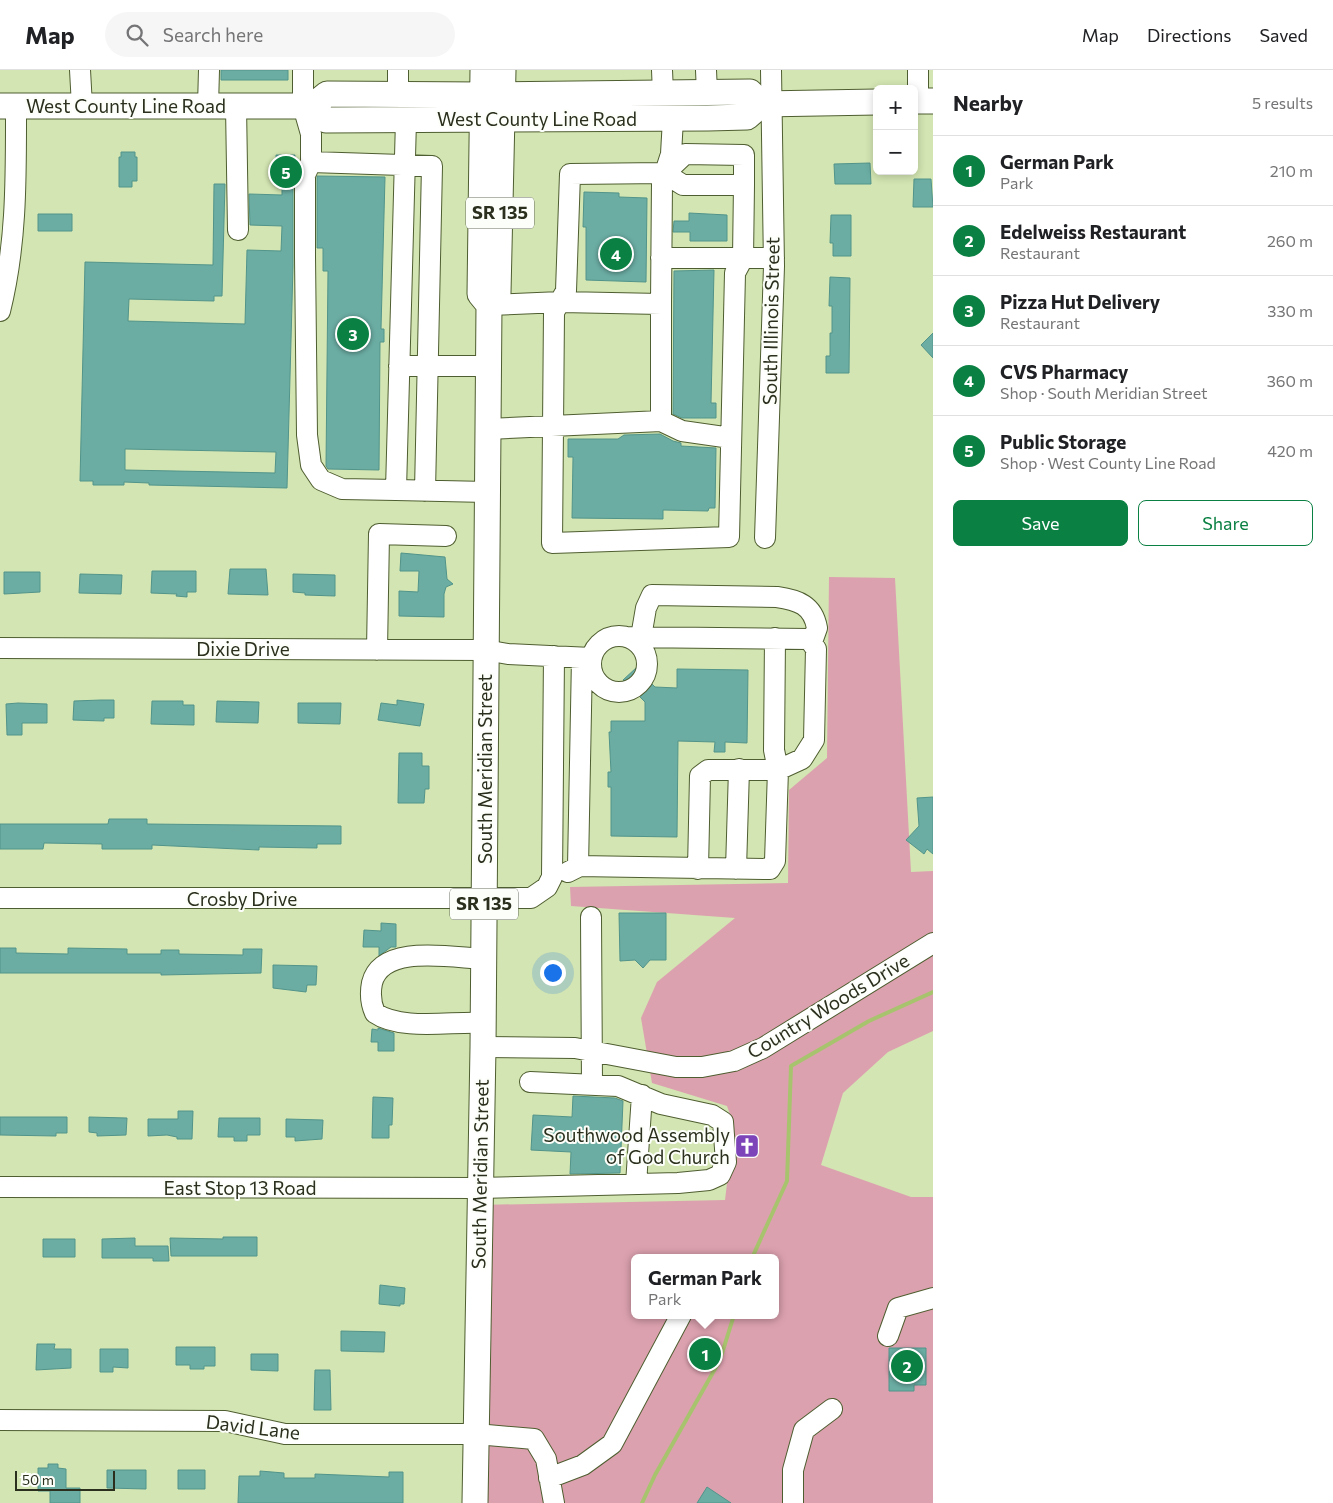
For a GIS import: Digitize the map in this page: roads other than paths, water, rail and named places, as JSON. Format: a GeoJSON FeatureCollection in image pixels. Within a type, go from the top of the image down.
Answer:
{"type":"FeatureCollection","features":[{"type":"Feature","properties":{"kind":"main road","name":"SR 135"},"geometry":{"type":"LineString","coordinates":[[483,70],[491,107]]}},
{"type":"Feature","properties":{"kind":"main road","name":"SR 135"},"geometry":{"type":"LineString","coordinates":[[491,107],[503,70]]}},
{"type":"Feature","properties":{"kind":"main road","name":"West County Line Road"},"geometry":{"type":"LineString","coordinates":[[8,106],[307,106],[327,94],[398,82],[491,107],[673,118],[747,117],[767,104],[750,92],[707,81],[663,81],[491,107],[406,120],[326,120],[307,106]]}},
{"type":"Feature","properties":{"kind":"main road"},"geometry":{"type":"LineString","coordinates":[[767,104],[873,102]]}},
{"type":"Feature","properties":{"kind":"main road","name":"South Meridian Street"},"geometry":{"type":"LineString","coordinates":[[475,1503],[484,959],[485,650],[490,305],[498,293],[491,107]]}},
{"type":"Feature","properties":{"kind":"street"},"geometry":{"type":"LineString","coordinates":[[80,70],[82,106]]}},
{"type":"Feature","properties":{"kind":"street"},"geometry":{"type":"LineString","coordinates":[[208,106],[209,70]]}},
{"type":"Feature","properties":{"kind":"street"},"geometry":{"type":"LineString","coordinates":[[303,70],[311,134],[311,162],[305,175],[307,435],[311,465],[321,480],[342,489],[487,492]]}},
{"type":"Feature","properties":{"kind":"street","name":"South Illinois Street"},"geometry":{"type":"LineString","coordinates":[[765,538],[774,258],[767,104],[771,70]]}},
{"type":"Feature","properties":{"kind":"street"},"geometry":{"type":"LineString","coordinates":[[918,70],[922,101]]}},
{"type":"Feature","properties":{"kind":"street"},"geometry":{"type":"LineString","coordinates":[[0,311],[10,266],[15,223],[8,106]]}},
{"type":"Feature","properties":{"kind":"street"},"geometry":{"type":"LineString","coordinates":[[236,106],[238,230]]}},
{"type":"Feature","properties":{"kind":"street"},"geometry":{"type":"LineString","coordinates":[[661,421],[662,182],[673,137],[673,118]]}},
{"type":"Feature","properties":{"kind":"street"},"geometry":{"type":"LineString","coordinates":[[396,490],[406,120]]}},
{"type":"Feature","properties":{"kind":"street"},"geometry":{"type":"LineString","coordinates":[[664,173],[685,154],[744,155],[744,185],[743,258],[735,273],[729,537],[552,543],[554,312],[566,291],[570,174],[664,173],[683,185],[744,185]]}},
{"type":"Feature","properties":{"kind":"street"},"geometry":{"type":"LineString","coordinates":[[311,162],[432,166],[425,491]]}},
{"type":"Feature","properties":{"kind":"street"},"geometry":{"type":"LineString","coordinates":[[661,258],[774,258]]}},
{"type":"Feature","properties":{"kind":"street"},"geometry":{"type":"LineString","coordinates":[[490,305],[561,302],[660,304]]}},
{"type":"Feature","properties":{"kind":"street"},"geometry":{"type":"LineString","coordinates":[[399,366],[489,366]]}},
{"type":"Feature","properties":{"kind":"street"},"geometry":{"type":"LineString","coordinates":[[488,429],[661,421],[682,431],[731,438]]}},
{"type":"Feature","properties":{"kind":"street"},"geometry":{"type":"LineString","coordinates":[[377,650],[378,534],[446,536]]}},
{"type":"Feature","properties":{"kind":"street"},"geometry":{"type":"LineString","coordinates":[[634,637],[652,595],[777,596],[796,600],[810,610],[817,628],[812,642]]}},
{"type":"Feature","properties":{"kind":"street"},"geometry":{"type":"LineString","coordinates":[[578,866],[587,658],[600,642],[618,636],[805,638],[812,642],[816,649],[814,740],[802,759],[778,770],[708,770],[700,776],[698,869]]}},
{"type":"Feature","properties":{"kind":"street"},"geometry":{"type":"LineString","coordinates":[[587,658],[599,684],[616,692],[634,688],[641,682],[647,664],[642,647],[634,637]]}},
{"type":"Feature","properties":{"kind":"street"},"geometry":{"type":"LineString","coordinates":[[554,656],[552,872],[570,871],[578,866],[766,870],[774,866],[778,770],[774,750],[776,638]]}},
{"type":"Feature","properties":{"kind":"street","name":"Dixie Drive"},"geometry":{"type":"LineString","coordinates":[[0,648],[485,650],[587,658]]}},
{"type":"Feature","properties":{"kind":"street"},"geometry":{"type":"LineString","coordinates":[[736,869],[739,769]]}},
{"type":"Feature","properties":{"kind":"street","name":"Crosby Drive"},"geometry":{"type":"LineString","coordinates":[[0,898],[531,898],[547,887],[552,877],[552,872]]}},
{"type":"Feature","properties":{"kind":"street"},"geometry":{"type":"LineString","coordinates":[[592,917],[592,1084]]}},
{"type":"Feature","properties":{"kind":"street","name":"Country Woods Drive"},"geometry":{"type":"LineString","coordinates":[[482,1047],[576,1048],[676,1068],[702,1067],[734,1061],[764,1048],[933,943]]}},
{"type":"Feature","properties":{"kind":"street"},"geometry":{"type":"LineString","coordinates":[[483,1023],[422,1023],[391,1020],[375,1013],[370,990],[378,971],[402,956],[484,959]]}},
{"type":"Feature","properties":{"kind":"street"},"geometry":{"type":"LineString","coordinates":[[530,1082],[618,1086],[642,1095],[636,1184]]}},
{"type":"Feature","properties":{"kind":"street","name":"East Stop 13 Road"},"geometry":{"type":"LineString","coordinates":[[0,1188],[479,1188],[636,1184],[709,1180],[720,1176],[726,1162],[722,1122],[712,1115],[661,1104],[642,1095]]}},
{"type":"Feature","properties":{"kind":"street"},"geometry":{"type":"LineString","coordinates":[[888,1336],[898,1308],[933,1298]]}},
{"type":"Feature","properties":{"kind":"street"},"geometry":{"type":"LineString","coordinates":[[554,1503],[549,1478],[583,1465],[612,1444],[679,1319]]}},
{"type":"Feature","properties":{"kind":"street"},"geometry":{"type":"LineString","coordinates":[[793,1503],[793,1470],[804,1430],[832,1409]]}},
{"type":"Feature","properties":{"kind":"street","name":"David Lane"},"geometry":{"type":"LineString","coordinates":[[0,1420],[225,1421],[285,1434],[476,1434],[534,1439],[546,1459],[549,1478]]}},
{"type":"Feature","properties":{"kind":"waterway"},"geometry":{"type":"LineString","coordinates":[[754,1254],[787,1181],[791,1066],[869,1021],[933,992]]}},
{"type":"Feature","properties":{"kind":"waterway"},"geometry":{"type":"LineString","coordinates":[[642,1503],[655,1475],[720,1360],[733,1319]]}},
{"type":"Feature","properties":{"kind":"place","name":"Public Storage"},"geometry":{"type":"Point","coordinates":[286,172]}},
{"type":"Feature","properties":{"kind":"place","name":"CVS Pharmacy"},"geometry":{"type":"Point","coordinates":[616,254]}},
{"type":"Feature","properties":{"kind":"place","name":"Pizza Hut Delivery"},"geometry":{"type":"Point","coordinates":[353,334]}},
{"type":"Feature","properties":{"kind":"place","name":"Southwood Assembly of God Church"},"geometry":{"type":"Point","coordinates":[747,1146]}},
{"type":"Feature","properties":{"kind":"place","name":"German Park"},"geometry":{"type":"Point","coordinates":[705,1354]}},
{"type":"Feature","properties":{"kind":"place","name":"Edelweiss Restaurant"},"geometry":{"type":"Point","coordinates":[907,1366]}}]}
